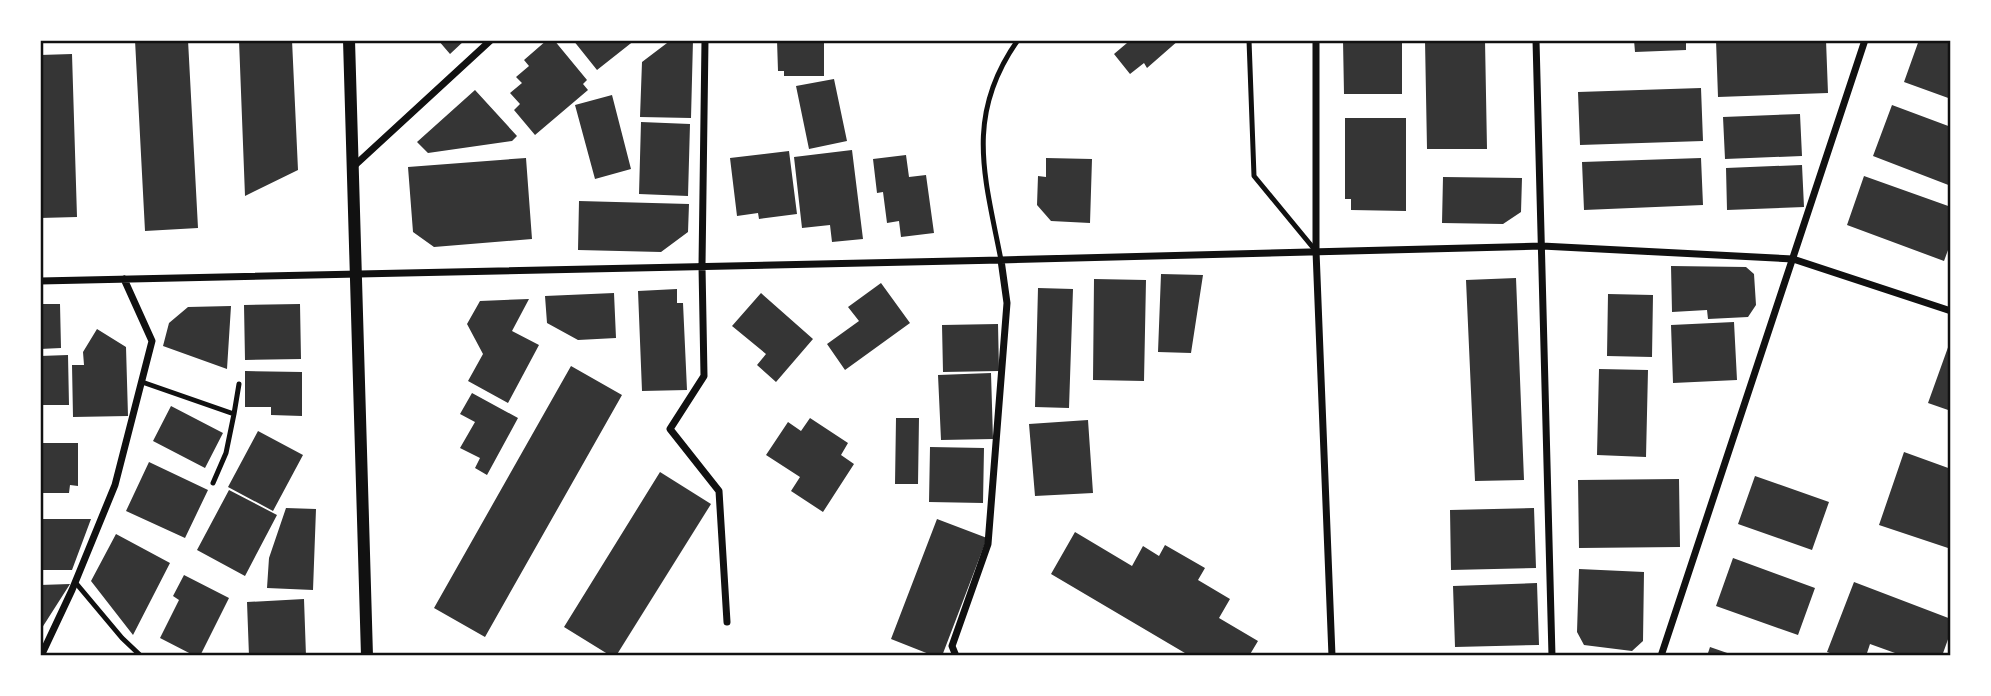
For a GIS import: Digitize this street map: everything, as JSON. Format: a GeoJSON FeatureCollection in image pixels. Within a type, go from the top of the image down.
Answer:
{"type":"FeatureCollection","features":[{"type":"Feature","properties":{"kind":"street"},"geometry":{"type":"LineString","coordinates":[[349,40],[367,656]]}},
{"type":"Feature","properties":{"kind":"street"},"geometry":{"type":"LineString","coordinates":[[353,167],[491,40]]}},
{"type":"Feature","properties":{"kind":"street"},"geometry":{"type":"LineString","coordinates":[[705,40],[702,266],[704,376],[670,429],[719,491],[727,622]]}},
{"type":"Feature","properties":{"kind":"street"},"geometry":{"type":"LineString","coordinates":[[1316,40],[1316,251],[1332,656]]}},
{"type":"Feature","properties":{"kind":"street"},"geometry":{"type":"LineString","coordinates":[[1536,40],[1552,656]]}},
{"type":"Feature","properties":{"kind":"street"},"geometry":{"type":"LineString","coordinates":[[1661,656],[1865,40]]}},
{"type":"Feature","properties":{"kind":"street"},"geometry":{"type":"LineString","coordinates":[[40,281],[1542,246],[1793,259],[1951,311]]}},
{"type":"Feature","properties":{"kind":"street"},"geometry":{"type":"LineString","coordinates":[[956,656],[952,646],[988,544],[1007,303],[1001,260]]}},
{"type":"Feature","properties":{"kind":"street"},"geometry":{"type":"LineString","coordinates":[[41,656],[115,485],[152,341],[124,279]]}},
{"type":"Feature","properties":{"kind":"lane"},"geometry":{"type":"LineString","coordinates":[[1001,260],[984,170],[982,141],[985,115],[994,84],[1018,40]]}},
{"type":"Feature","properties":{"kind":"lane"},"geometry":{"type":"LineString","coordinates":[[1249,40],[1254,176],[1316,251]]}},
{"type":"Feature","properties":{"kind":"lane"},"geometry":{"type":"LineString","coordinates":[[142,382],[234,414]]}},
{"type":"Feature","properties":{"kind":"lane"},"geometry":{"type":"LineString","coordinates":[[213,483],[226,453],[239,384]]}},
{"type":"Feature","properties":{"kind":"lane"},"geometry":{"type":"LineString","coordinates":[[75,582],[122,638],[141,656]]}},
{"type":"Feature","properties":{"kind":"building"},"geometry":{"type":"Polygon","coordinates":[[[135,40],[188,40],[198,228],[145,231],[135,40]]]}},
{"type":"Feature","properties":{"kind":"building"},"geometry":{"type":"Polygon","coordinates":[[[239,40],[292,40],[298,170],[245,196],[239,40]]]}},
{"type":"Feature","properties":{"kind":"building"},"geometry":{"type":"Polygon","coordinates":[[[438,40],[465,40],[450,54],[438,40]]]}},
{"type":"Feature","properties":{"kind":"building"},"geometry":{"type":"Polygon","coordinates":[[[547,40],[554,40],[587,80],[583,84],[588,90],[535,135],[514,110],[520,104],[510,93],[522,83],[516,77],[529,66],[524,60],[547,40]]]}},
{"type":"Feature","properties":{"kind":"building"},"geometry":{"type":"Polygon","coordinates":[[[573,40],[635,40],[597,70],[573,40]]]}},
{"type":"Feature","properties":{"kind":"building"},"geometry":{"type":"Polygon","coordinates":[[[671,40],[693,40],[691,118],[640,117],[642,62],[671,40]]]}},
{"type":"Feature","properties":{"kind":"building"},"geometry":{"type":"Polygon","coordinates":[[[777,40],[824,40],[824,76],[784,76],[784,71],[778,71],[777,40]]]}},
{"type":"Feature","properties":{"kind":"building"},"geometry":{"type":"Polygon","coordinates":[[[1124,40],[1179,40],[1147,68],[1144,63],[1130,74],[1114,54],[1127,43],[1124,40]]]}},
{"type":"Feature","properties":{"kind":"building"},"geometry":{"type":"Polygon","coordinates":[[[1343,40],[1402,40],[1402,94],[1344,94],[1343,40]]]}},
{"type":"Feature","properties":{"kind":"building"},"geometry":{"type":"Polygon","coordinates":[[[1425,40],[1485,40],[1487,149],[1427,149],[1425,40]]]}},
{"type":"Feature","properties":{"kind":"building"},"geometry":{"type":"Polygon","coordinates":[[[1634,40],[1686,40],[1686,50],[1635,52],[1634,40]]]}},
{"type":"Feature","properties":{"kind":"building"},"geometry":{"type":"Polygon","coordinates":[[[1716,40],[1826,40],[1828,93],[1718,97],[1716,40]]]}},
{"type":"Feature","properties":{"kind":"building"},"geometry":{"type":"Polygon","coordinates":[[[1919,40],[1951,42],[1951,99],[1904,82],[1919,40]]]}},
{"type":"Feature","properties":{"kind":"building"},"geometry":{"type":"Polygon","coordinates":[[[72,54],[77,217],[40,218],[40,55],[72,54]]]}},
{"type":"Feature","properties":{"kind":"building"},"geometry":{"type":"Polygon","coordinates":[[[834,79],[847,141],[809,149],[796,86],[834,79]]]}},
{"type":"Feature","properties":{"kind":"building"},"geometry":{"type":"Polygon","coordinates":[[[1701,88],[1703,141],[1580,145],[1578,92],[1701,88]]]}},
{"type":"Feature","properties":{"kind":"building"},"geometry":{"type":"Polygon","coordinates":[[[475,90],[517,136],[512,141],[428,153],[417,142],[475,90]]]}},
{"type":"Feature","properties":{"kind":"building"},"geometry":{"type":"Polygon","coordinates":[[[612,95],[631,169],[595,179],[575,105],[612,95]]]}},
{"type":"Feature","properties":{"kind":"building"},"geometry":{"type":"Polygon","coordinates":[[[1892,105],[1951,127],[1951,186],[1873,156],[1892,105]]]}},
{"type":"Feature","properties":{"kind":"building"},"geometry":{"type":"Polygon","coordinates":[[[1800,114],[1802,156],[1725,159],[1723,117],[1800,114]]]}},
{"type":"Feature","properties":{"kind":"building"},"geometry":{"type":"Polygon","coordinates":[[[1345,118],[1406,118],[1406,211],[1351,210],[1351,199],[1345,199],[1345,118]]]}},
{"type":"Feature","properties":{"kind":"building"},"geometry":{"type":"Polygon","coordinates":[[[641,122],[690,124],[688,196],[639,194],[641,122]]]}},
{"type":"Feature","properties":{"kind":"building"},"geometry":{"type":"Polygon","coordinates":[[[852,150],[863,239],[832,242],[830,225],[802,228],[794,157],[852,150]]]}},
{"type":"Feature","properties":{"kind":"building"},"geometry":{"type":"Polygon","coordinates":[[[789,151],[797,214],[759,219],[758,213],[737,216],[730,158],[789,151]]]}},
{"type":"Feature","properties":{"kind":"building"},"geometry":{"type":"Polygon","coordinates":[[[906,155],[909,177],[926,175],[934,233],[901,237],[899,221],[887,223],[883,192],[877,193],[873,159],[906,155]]]}},
{"type":"Feature","properties":{"kind":"building"},"geometry":{"type":"Polygon","coordinates":[[[526,158],[532,239],[434,247],[413,232],[408,167],[526,158]]]}},
{"type":"Feature","properties":{"kind":"building"},"geometry":{"type":"Polygon","coordinates":[[[1046,158],[1092,159],[1090,223],[1051,221],[1037,205],[1038,176],[1046,177],[1046,158]]]}},
{"type":"Feature","properties":{"kind":"building"},"geometry":{"type":"Polygon","coordinates":[[[1701,158],[1703,205],[1584,210],[1582,162],[1701,158]]]}},
{"type":"Feature","properties":{"kind":"building"},"geometry":{"type":"Polygon","coordinates":[[[1802,165],[1804,207],[1727,210],[1726,168],[1802,165]]]}},
{"type":"Feature","properties":{"kind":"building"},"geometry":{"type":"Polygon","coordinates":[[[1864,176],[1951,207],[1951,242],[1944,261],[1847,225],[1864,176]]]}},
{"type":"Feature","properties":{"kind":"building"},"geometry":{"type":"Polygon","coordinates":[[[1443,177],[1522,178],[1521,212],[1503,224],[1442,223],[1443,177]]]}},
{"type":"Feature","properties":{"kind":"building"},"geometry":{"type":"Polygon","coordinates":[[[579,201],[689,204],[688,232],[661,252],[578,250],[579,201]]]}},
{"type":"Feature","properties":{"kind":"building"},"geometry":{"type":"Polygon","coordinates":[[[1671,266],[1746,267],[1754,274],[1756,305],[1748,317],[1708,319],[1707,310],[1672,312],[1671,266]]]}},
{"type":"Feature","properties":{"kind":"building"},"geometry":{"type":"Polygon","coordinates":[[[1161,274],[1203,275],[1191,353],[1158,352],[1161,274]]]}},
{"type":"Feature","properties":{"kind":"building"},"geometry":{"type":"Polygon","coordinates":[[[1516,278],[1524,480],[1475,481],[1466,280],[1516,278]]]}},
{"type":"Feature","properties":{"kind":"building"},"geometry":{"type":"Polygon","coordinates":[[[1094,279],[1146,280],[1144,381],[1093,380],[1094,279]]]}},
{"type":"Feature","properties":{"kind":"building"},"geometry":{"type":"Polygon","coordinates":[[[881,283],[910,323],[845,370],[827,344],[859,321],[848,307],[881,283]]]}},
{"type":"Feature","properties":{"kind":"building"},"geometry":{"type":"Polygon","coordinates":[[[1038,288],[1073,289],[1069,408],[1035,407],[1038,288]]]}},
{"type":"Feature","properties":{"kind":"building"},"geometry":{"type":"Polygon","coordinates":[[[677,289],[677,303],[683,303],[687,390],[642,391],[638,291],[677,289]]]}},
{"type":"Feature","properties":{"kind":"building"},"geometry":{"type":"Polygon","coordinates":[[[614,293],[616,338],[578,340],[547,323],[545,296],[614,293]]]}},
{"type":"Feature","properties":{"kind":"building"},"geometry":{"type":"Polygon","coordinates":[[[761,293],[813,339],[776,382],[757,365],[766,354],[732,326],[761,293]]]}},
{"type":"Feature","properties":{"kind":"building"},"geometry":{"type":"Polygon","coordinates":[[[1608,294],[1653,295],[1652,357],[1607,356],[1608,294]]]}},
{"type":"Feature","properties":{"kind":"building"},"geometry":{"type":"Polygon","coordinates":[[[529,299],[512,331],[539,345],[508,403],[468,381],[483,354],[467,324],[480,301],[529,299]]]}},
{"type":"Feature","properties":{"kind":"building"},"geometry":{"type":"Polygon","coordinates":[[[40,304],[60,304],[61,348],[40,349],[40,304]]]}},
{"type":"Feature","properties":{"kind":"building"},"geometry":{"type":"Polygon","coordinates":[[[300,304],[301,359],[245,360],[244,305],[300,304]]]}},
{"type":"Feature","properties":{"kind":"building"},"geometry":{"type":"Polygon","coordinates":[[[231,306],[227,369],[163,346],[169,323],[188,307],[231,306]]]}},
{"type":"Feature","properties":{"kind":"building"},"geometry":{"type":"Polygon","coordinates":[[[1734,322],[1737,380],[1673,383],[1671,325],[1734,322]]]}},
{"type":"Feature","properties":{"kind":"building"},"geometry":{"type":"Polygon","coordinates":[[[998,324],[999,371],[943,372],[942,325],[998,324]]]}},
{"type":"Feature","properties":{"kind":"building"},"geometry":{"type":"Polygon","coordinates":[[[97,329],[126,347],[128,416],[73,417],[72,365],[84,365],[83,352],[97,329]]]}},
{"type":"Feature","properties":{"kind":"building"},"geometry":{"type":"Polygon","coordinates":[[[1951,339],[1951,411],[1928,403],[1951,339]]]}},
{"type":"Feature","properties":{"kind":"building"},"geometry":{"type":"Polygon","coordinates":[[[68,355],[69,405],[40,405],[40,356],[68,355]]]}},
{"type":"Feature","properties":{"kind":"building"},"geometry":{"type":"Polygon","coordinates":[[[571,366],[622,395],[485,637],[434,608],[571,366]]]}},
{"type":"Feature","properties":{"kind":"building"},"geometry":{"type":"Polygon","coordinates":[[[1599,369],[1648,370],[1646,457],[1597,455],[1599,369]]]}},
{"type":"Feature","properties":{"kind":"building"},"geometry":{"type":"Polygon","coordinates":[[[245,371],[302,372],[302,416],[271,415],[271,407],[245,407],[245,371]]]}},
{"type":"Feature","properties":{"kind":"building"},"geometry":{"type":"Polygon","coordinates":[[[991,373],[993,439],[941,440],[938,375],[991,373]]]}},
{"type":"Feature","properties":{"kind":"building"},"geometry":{"type":"Polygon","coordinates":[[[472,393],[518,418],[487,475],[475,468],[480,458],[460,448],[475,422],[460,414],[472,393]]]}},
{"type":"Feature","properties":{"kind":"building"},"geometry":{"type":"Polygon","coordinates":[[[171,406],[223,433],[205,468],[153,441],[171,406]]]}},
{"type":"Feature","properties":{"kind":"building"},"geometry":{"type":"Polygon","coordinates":[[[810,418],[848,443],[841,455],[854,464],[823,512],[791,491],[800,477],[766,455],[788,422],[801,431],[810,418]]]}},
{"type":"Feature","properties":{"kind":"building"},"geometry":{"type":"Polygon","coordinates":[[[896,418],[919,418],[918,484],[895,484],[896,418]]]}},
{"type":"Feature","properties":{"kind":"building"},"geometry":{"type":"Polygon","coordinates":[[[1088,420],[1093,493],[1035,496],[1029,424],[1088,420]]]}},
{"type":"Feature","properties":{"kind":"building"},"geometry":{"type":"Polygon","coordinates":[[[258,431],[303,455],[273,511],[228,487],[258,431]]]}},
{"type":"Feature","properties":{"kind":"building"},"geometry":{"type":"Polygon","coordinates":[[[40,443],[78,443],[78,486],[70,485],[69,493],[40,493],[40,443]]]}},
{"type":"Feature","properties":{"kind":"building"},"geometry":{"type":"Polygon","coordinates":[[[930,447],[984,448],[983,503],[929,502],[930,447]]]}},
{"type":"Feature","properties":{"kind":"building"},"geometry":{"type":"Polygon","coordinates":[[[1904,452],[1951,469],[1951,549],[1879,525],[1904,452]]]}},
{"type":"Feature","properties":{"kind":"building"},"geometry":{"type":"Polygon","coordinates":[[[149,462],[208,490],[185,538],[126,511],[149,462]]]}},
{"type":"Feature","properties":{"kind":"building"},"geometry":{"type":"Polygon","coordinates":[[[660,472],[711,504],[616,656],[611,656],[564,627],[660,472]]]}},
{"type":"Feature","properties":{"kind":"building"},"geometry":{"type":"Polygon","coordinates":[[[1755,476],[1829,502],[1812,550],[1738,524],[1755,476]]]}},
{"type":"Feature","properties":{"kind":"building"},"geometry":{"type":"Polygon","coordinates":[[[1679,479],[1680,547],[1579,548],[1578,480],[1679,479]]]}},
{"type":"Feature","properties":{"kind":"building"},"geometry":{"type":"Polygon","coordinates":[[[229,490],[277,515],[245,576],[197,550],[229,490]]]}},
{"type":"Feature","properties":{"kind":"building"},"geometry":{"type":"Polygon","coordinates":[[[286,508],[316,509],[313,590],[267,588],[269,558],[286,508]]]}},
{"type":"Feature","properties":{"kind":"building"},"geometry":{"type":"Polygon","coordinates":[[[1534,508],[1536,568],[1451,570],[1450,510],[1534,508]]]}},
{"type":"Feature","properties":{"kind":"building"},"geometry":{"type":"Polygon","coordinates":[[[40,519],[91,519],[72,570],[40,570],[40,519]]]}},
{"type":"Feature","properties":{"kind":"building"},"geometry":{"type":"Polygon","coordinates":[[[937,519],[987,538],[942,656],[934,656],[891,639],[937,519]]]}},
{"type":"Feature","properties":{"kind":"building"},"geometry":{"type":"Polygon","coordinates":[[[1075,532],[1132,566],[1143,546],[1159,556],[1165,545],[1205,568],[1198,580],[1230,599],[1219,618],[1258,641],[1249,656],[1190,656],[1051,574],[1075,532]]]}},
{"type":"Feature","properties":{"kind":"building"},"geometry":{"type":"Polygon","coordinates":[[[116,534],[170,563],[133,635],[91,581],[116,534]]]}},
{"type":"Feature","properties":{"kind":"building"},"geometry":{"type":"Polygon","coordinates":[[[1733,558],[1815,588],[1798,635],[1716,606],[1733,558]]]}},
{"type":"Feature","properties":{"kind":"building"},"geometry":{"type":"Polygon","coordinates":[[[1579,569],[1644,572],[1643,641],[1632,651],[1584,645],[1577,632],[1579,569]]]}},
{"type":"Feature","properties":{"kind":"building"},"geometry":{"type":"Polygon","coordinates":[[[184,575],[229,598],[200,656],[160,638],[179,600],[173,596],[184,575]]]}},
{"type":"Feature","properties":{"kind":"building"},"geometry":{"type":"Polygon","coordinates":[[[1854,582],[1951,619],[1951,631],[1942,656],[1894,656],[1895,653],[1870,644],[1866,656],[1838,656],[1827,652],[1854,582]]]}},
{"type":"Feature","properties":{"kind":"building"},"geometry":{"type":"Polygon","coordinates":[[[1537,583],[1539,645],[1455,647],[1453,586],[1537,583]]]}},
{"type":"Feature","properties":{"kind":"building"},"geometry":{"type":"Polygon","coordinates":[[[70,584],[40,631],[40,585],[70,584]]]}},
{"type":"Feature","properties":{"kind":"building"},"geometry":{"type":"Polygon","coordinates":[[[304,599],[306,656],[249,656],[247,602],[304,599]]]}},
{"type":"Feature","properties":{"kind":"building"},"geometry":{"type":"Polygon","coordinates":[[[1710,647],[1733,655],[1733,656],[1707,656],[1710,647]]]}}]}
